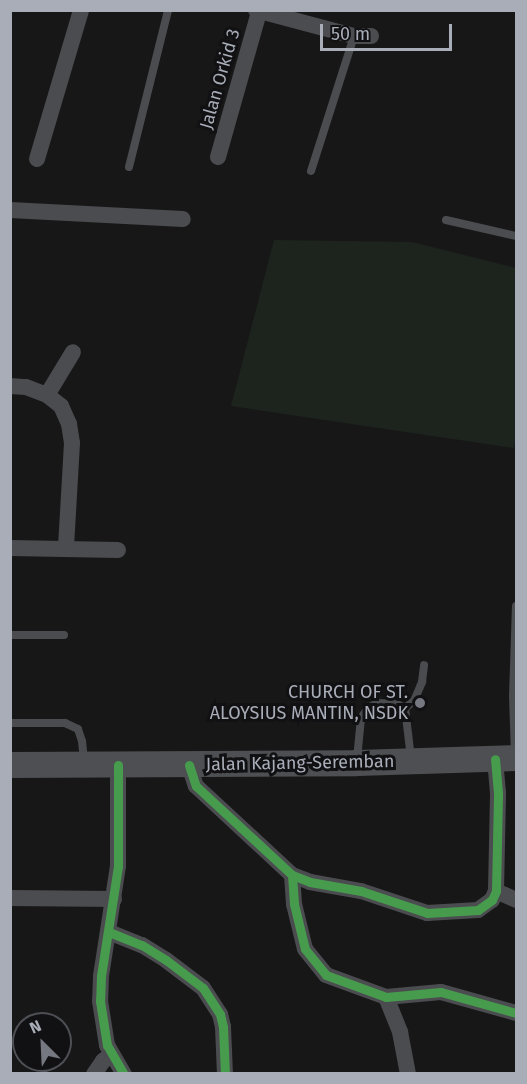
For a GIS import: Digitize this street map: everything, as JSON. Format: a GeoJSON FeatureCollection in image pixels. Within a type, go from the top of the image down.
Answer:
{"type":"FeatureCollection","features":[{"type":"Feature","properties":{"kind":"main road","name":"Jalan Kajang-Seremban"},"geometry":{"type":"LineString","coordinates":[[10,765],[357,763],[509,758]]}},
{"type":"Feature","properties":{"kind":"street"},"geometry":{"type":"LineString","coordinates":[[37,159],[81,10]]}},
{"type":"Feature","properties":{"kind":"street"},"geometry":{"type":"LineString","coordinates":[[258,11],[354,36],[371,36]]}},
{"type":"Feature","properties":{"kind":"street","name":"Jalan Orkid 3"},"geometry":{"type":"LineString","coordinates":[[218,157],[258,11]]}},
{"type":"Feature","properties":{"kind":"street"},"geometry":{"type":"LineString","coordinates":[[10,210],[183,219]]}},
{"type":"Feature","properties":{"kind":"street"},"geometry":{"type":"LineString","coordinates":[[47,395],[73,352]]}},
{"type":"Feature","properties":{"kind":"street"},"geometry":{"type":"LineString","coordinates":[[10,386],[26,387],[47,395],[61,406],[69,424],[72,443],[66,548]]}},
{"type":"Feature","properties":{"kind":"street"},"geometry":{"type":"LineString","coordinates":[[10,548],[118,550]]}},
{"type":"Feature","properties":{"kind":"street"},"geometry":{"type":"LineString","coordinates":[[189,765],[196,786],[292,875],[310,882],[361,891],[427,913],[478,910],[492,900],[496,891],[498,793],[509,758]]}},
{"type":"Feature","properties":{"kind":"street"},"geometry":{"type":"LineString","coordinates":[[118,765],[119,831],[114,900],[100,976],[100,1001],[102,1024],[111,1055],[123,1074]]}},
{"type":"Feature","properties":{"kind":"street"},"geometry":{"type":"LineString","coordinates":[[292,875],[299,931],[305,949],[316,965],[336,981],[358,985],[386,997],[441,992],[516,1013]]}},
{"type":"Feature","properties":{"kind":"street"},"geometry":{"type":"LineString","coordinates":[[496,891],[516,900]]}},
{"type":"Feature","properties":{"kind":"street"},"geometry":{"type":"LineString","coordinates":[[10,898],[114,900]]}},
{"type":"Feature","properties":{"kind":"street"},"geometry":{"type":"LineString","coordinates":[[109,932],[142,945],[180,969],[203,988],[220,1014],[223,1027],[225,1074]]}},
{"type":"Feature","properties":{"kind":"street"},"geometry":{"type":"LineString","coordinates":[[386,997],[400,1032],[408,1074]]}},
{"type":"Feature","properties":{"kind":"street"},"geometry":{"type":"LineString","coordinates":[[94,1074],[103,1060],[111,1055]]}},
{"type":"Feature","properties":{"kind":"lane"},"geometry":{"type":"LineString","coordinates":[[129,167],[168,10]]}},
{"type":"Feature","properties":{"kind":"lane"},"geometry":{"type":"LineString","coordinates":[[311,171],[354,36]]}},
{"type":"Feature","properties":{"kind":"lane"},"geometry":{"type":"LineString","coordinates":[[446,220],[516,236]]}},
{"type":"Feature","properties":{"kind":"lane"},"geometry":{"type":"LineString","coordinates":[[509,758],[516,606]]}},
{"type":"Feature","properties":{"kind":"lane"},"geometry":{"type":"LineString","coordinates":[[10,635],[64,635]]}},
{"type":"Feature","properties":{"kind":"lane"},"geometry":{"type":"LineString","coordinates":[[405,708],[414,701],[422,682],[424,665]]}},
{"type":"Feature","properties":{"kind":"lane"},"geometry":{"type":"LineString","coordinates":[[357,763],[361,718],[368,708],[377,703],[397,704],[405,708]]}},
{"type":"Feature","properties":{"kind":"lane"},"geometry":{"type":"LineString","coordinates":[[405,708],[411,761]]}},
{"type":"Feature","properties":{"kind":"lane"},"geometry":{"type":"LineString","coordinates":[[10,723],[65,723],[78,729],[82,741],[84,765]]}},
{"type":"Feature","properties":{"kind":"shaded area"},"geometry":{"type":"Polygon","coordinates":[[[274,240],[412,242],[516,268],[516,437],[514,448],[231,406],[274,240]]]}},
{"type":"Feature","properties":{"kind":"cycle path"},"geometry":{"type":"LineString","coordinates":[[292,875],[310,882],[361,891],[427,913],[478,910],[492,900],[496,891],[498,793],[495,759]]}},
{"type":"Feature","properties":{"kind":"cycle path"},"geometry":{"type":"LineString","coordinates":[[118,765],[118,866],[101,976],[100,1001],[107,1045],[124,1074]]}},
{"type":"Feature","properties":{"kind":"cycle path"},"geometry":{"type":"LineString","coordinates":[[189,765],[196,786],[292,875],[294,904],[305,949],[326,975],[386,997],[441,992],[516,1013]]}},
{"type":"Feature","properties":{"kind":"cycle path"},"geometry":{"type":"LineString","coordinates":[[109,932],[142,945],[203,988],[220,1014],[223,1027],[225,1074]]}},
{"type":"Feature","properties":{"kind":"place","name":"CHURCH OF ST. ALOYSIUS MANTIN, NSDK"},"geometry":{"type":"Point","coordinates":[420,703]}}]}
